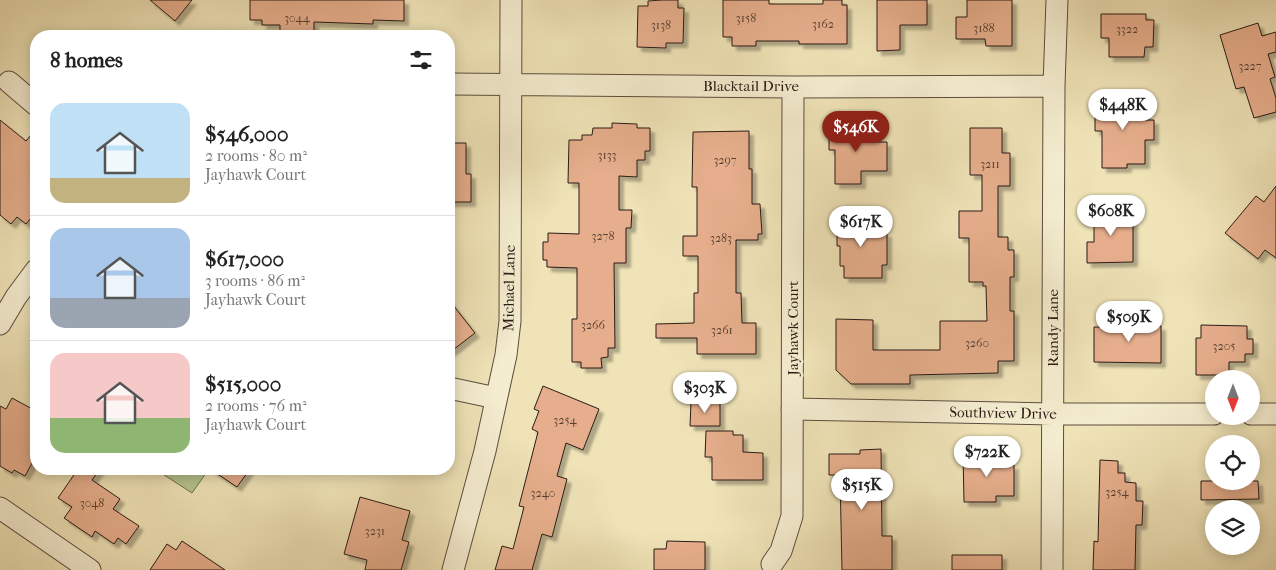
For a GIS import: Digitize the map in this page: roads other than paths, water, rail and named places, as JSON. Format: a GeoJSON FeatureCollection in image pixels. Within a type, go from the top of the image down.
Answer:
{"type":"FeatureCollection","features":[{"type":"Feature","properties":{"kind":"street","name":"Michael Lane"},"geometry":{"type":"LineString","coordinates":[[453,570],[485,451],[506,355],[510,321],[510,0]]}},
{"type":"Feature","properties":{"kind":"street","name":"Randy Lane"},"geometry":{"type":"LineString","coordinates":[[1052,570],[1054,86],[1057,0]]}},
{"type":"Feature","properties":{"kind":"street"},"geometry":{"type":"LineString","coordinates":[[9,82],[30,100]]}},
{"type":"Feature","properties":{"kind":"street","name":"Blacktail Drive"},"geometry":{"type":"LineString","coordinates":[[455,84],[793,87],[1054,86]]}},
{"type":"Feature","properties":{"kind":"street","name":"Jayhawk Court"},"geometry":{"type":"LineString","coordinates":[[772,564],[781,551],[792,516],[793,87]]}},
{"type":"Feature","properties":{"kind":"street"},"geometry":{"type":"LineString","coordinates":[[0,324],[30,278]]}},
{"type":"Feature","properties":{"kind":"street"},"geometry":{"type":"LineString","coordinates":[[455,389],[496,398]]}},
{"type":"Feature","properties":{"kind":"street","name":"Southview Drive"},"geometry":{"type":"LineString","coordinates":[[792,410],[1205,414]]}},
{"type":"Feature","properties":{"kind":"street"},"geometry":{"type":"LineString","coordinates":[[1260,414],[1276,414]]}},
{"type":"Feature","properties":{"kind":"street"},"geometry":{"type":"LineString","coordinates":[[0,508],[90,570]]}}]}
